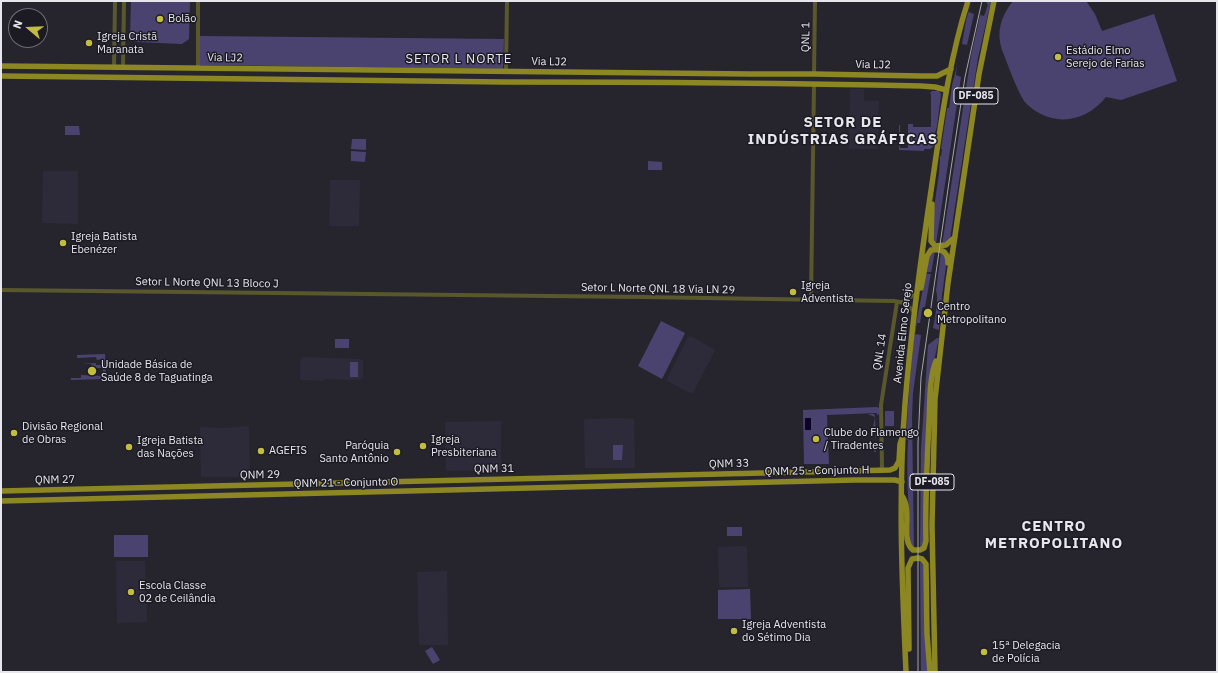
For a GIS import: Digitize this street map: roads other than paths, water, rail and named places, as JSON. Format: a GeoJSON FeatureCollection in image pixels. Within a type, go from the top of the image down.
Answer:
{"type":"FeatureCollection","features":[{"type":"Feature","properties":{"kind":"main road","name":"Avenida Elmo Serejo"},"geometry":{"type":"LineString","coordinates":[[906,669],[902,533],[905,404],[917,292],[946,90],[968,1]]}},
{"type":"Feature","properties":{"kind":"main road","name":"DF-085"},"geometry":{"type":"LineString","coordinates":[[935,672],[932,574],[932,470],[935,399],[948,283],[979,74],[994,1]]}},
{"type":"Feature","properties":{"kind":"main road","name":"Via LJ2"},"geometry":{"type":"LineString","coordinates":[[1,66],[937,76],[942,75],[950,69]]}},
{"type":"Feature","properties":{"kind":"main road"},"geometry":{"type":"LineString","coordinates":[[151,67],[151,78]]}},
{"type":"Feature","properties":{"kind":"main road"},"geometry":{"type":"LineString","coordinates":[[260,68],[260,79]]}},
{"type":"Feature","properties":{"kind":"main road"},"geometry":{"type":"LineString","coordinates":[[438,71],[438,81]]}},
{"type":"Feature","properties":{"kind":"main road"},"geometry":{"type":"LineString","coordinates":[[571,72],[571,81]]}},
{"type":"Feature","properties":{"kind":"main road"},"geometry":{"type":"LineString","coordinates":[[578,72],[578,81]]}},
{"type":"Feature","properties":{"kind":"main road"},"geometry":{"type":"LineString","coordinates":[[740,83],[742,78],[741,74]]}},
{"type":"Feature","properties":{"kind":"main road"},"geometry":{"type":"LineString","coordinates":[[750,74],[748,79],[750,83]]}},
{"type":"Feature","properties":{"kind":"main road"},"geometry":{"type":"LineString","coordinates":[[842,85],[846,80],[847,75]]}},
{"type":"Feature","properties":{"kind":"main road","name":"Via LJ2"},"geometry":{"type":"LineString","coordinates":[[1,76],[504,82],[578,81],[750,83],[921,86],[946,90]]}},
{"type":"Feature","properties":{"kind":"main road"},"geometry":{"type":"LineString","coordinates":[[931,191],[932,214],[930,236],[932,243],[935,246],[946,245],[955,236]]}},
{"type":"Feature","properties":{"kind":"main road"},"geometry":{"type":"LineString","coordinates":[[916,300],[920,290],[927,256],[931,250],[938,249],[948,255],[948,283]]}},
{"type":"Feature","properties":{"kind":"main road"},"geometry":{"type":"LineString","coordinates":[[902,495],[908,508],[908,543],[913,550],[920,550],[924,548],[926,541],[926,485],[930,405],[933,372],[935,362],[939,356]]}},
{"type":"Feature","properties":{"kind":"main road","name":"QNM 33"},"geometry":{"type":"LineString","coordinates":[[578,478],[894,469],[899,460],[900,444],[904,432]]}},
{"type":"Feature","properties":{"kind":"main road"},"geometry":{"type":"LineString","coordinates":[[855,480],[876,476],[880,470]]}},
{"type":"Feature","properties":{"kind":"main road"},"geometry":{"type":"LineString","coordinates":[[759,482],[768,480],[784,480],[786,476],[784,472]]}},
{"type":"Feature","properties":{"kind":"main road"},"geometry":{"type":"LineString","coordinates":[[794,482],[792,478],[794,475],[818,472]]}},
{"type":"Feature","properties":{"kind":"main road"},"geometry":{"type":"LineString","coordinates":[[677,484],[675,481],[676,478],[692,477],[703,474]]}},
{"type":"Feature","properties":{"kind":"main road"},"geometry":{"type":"LineString","coordinates":[[451,490],[593,487],[599,484],[611,483],[613,480],[611,477]]}},
{"type":"Feature","properties":{"kind":"main road"},"geometry":{"type":"LineString","coordinates":[[542,488],[539,484],[541,480],[557,480],[567,478]]}},
{"type":"Feature","properties":{"kind":"main road","name":"QNM 31"},"geometry":{"type":"LineString","coordinates":[[408,481],[578,478]]}},
{"type":"Feature","properties":{"kind":"main road"},"geometry":{"type":"LineString","coordinates":[[451,490],[478,487],[480,483],[478,480]]}},
{"type":"Feature","properties":{"kind":"main road","name":"QNM 25 - Conjunto H"},"geometry":{"type":"LineString","coordinates":[[593,487],[855,480],[895,480],[902,482]]}},
{"type":"Feature","properties":{"kind":"main road"},"geometry":{"type":"LineString","coordinates":[[380,492],[378,488],[380,484],[396,484],[408,481]]}},
{"type":"Feature","properties":{"kind":"main road","name":"QNM 29"},"geometry":{"type":"LineString","coordinates":[[109,488],[408,481]]}},
{"type":"Feature","properties":{"kind":"main road"},"geometry":{"type":"LineString","coordinates":[[157,497],[282,494],[296,491],[316,491],[318,487],[315,484]]}},
{"type":"Feature","properties":{"kind":"main road"},"geometry":{"type":"LineString","coordinates":[[251,495],[248,491],[250,488],[274,485]]}},
{"type":"Feature","properties":{"kind":"main road"},"geometry":{"type":"LineString","coordinates":[[1,499],[150,498],[169,494],[185,494],[187,489],[184,487]]}},
{"type":"Feature","properties":{"kind":"main road","name":"QNM 27"},"geometry":{"type":"LineString","coordinates":[[1,491],[109,488]]}},
{"type":"Feature","properties":{"kind":"main road"},"geometry":{"type":"LineString","coordinates":[[76,499],[72,495],[75,492],[100,489]]}},
{"type":"Feature","properties":{"kind":"main road","name":"QNM 21 - Conjunto O"},"geometry":{"type":"LineString","coordinates":[[282,494],[451,490]]}},
{"type":"Feature","properties":{"kind":"main road"},"geometry":{"type":"LineString","coordinates":[[1,499],[12,497],[10,491]]}},
{"type":"Feature","properties":{"kind":"main road"},"geometry":{"type":"LineString","coordinates":[[906,669],[909,642],[908,568],[912,559],[918,558],[922,559],[926,564],[928,653],[930,672]]}},
{"type":"Feature","properties":{"kind":"street"},"geometry":{"type":"LineString","coordinates":[[114,67],[115,1]]}},
{"type":"Feature","properties":{"kind":"street"},"geometry":{"type":"LineString","coordinates":[[124,1],[124,67]]}},
{"type":"Feature","properties":{"kind":"street"},"geometry":{"type":"LineString","coordinates":[[198,1],[198,68]]}},
{"type":"Feature","properties":{"kind":"street"},"geometry":{"type":"LineString","coordinates":[[506,71],[507,1]]}},
{"type":"Feature","properties":{"kind":"street","name":"QNL 1"},"geometry":{"type":"LineString","coordinates":[[814,74],[815,1]]}},
{"type":"Feature","properties":{"kind":"street"},"geometry":{"type":"LineString","coordinates":[[114,22],[123,22]]}},
{"type":"Feature","properties":{"kind":"street"},"geometry":{"type":"LineString","coordinates":[[114,44],[119,46],[123,45]]}},
{"type":"Feature","properties":{"kind":"street"},"geometry":{"type":"LineString","coordinates":[[811,300],[814,84]]}},
{"type":"Feature","properties":{"kind":"street","name":"Setor L Norte QNL 13 Bloco J"},"geometry":{"type":"LineString","coordinates":[[1,290],[413,295]]}},
{"type":"Feature","properties":{"kind":"street"},"geometry":{"type":"LineString","coordinates":[[915,313],[910,307],[902,302],[917,292]]}},
{"type":"Feature","properties":{"kind":"street","name":"Setor L Norte QNL 18 Via LN 29"},"geometry":{"type":"LineString","coordinates":[[413,295],[902,302]]}},
{"type":"Feature","properties":{"kind":"street","name":"QNL 14"},"geometry":{"type":"LineString","coordinates":[[880,470],[882,466],[881,405],[897,302]]}},
{"type":"Feature","properties":{"kind":"railway"},"geometry":{"type":"LineString","coordinates":[[918,672],[918,443],[921,377],[965,77],[982,1]]}},
{"type":"Feature","properties":{"kind":"place","name":"Bolão"},"geometry":{"type":"Point","coordinates":[160,19]}},
{"type":"Feature","properties":{"kind":"place","name":"Igreja Cristã Maranata"},"geometry":{"type":"Point","coordinates":[89,43]}},
{"type":"Feature","properties":{"kind":"place","name":"Estádio Elmo Serejo de Farias"},"geometry":{"type":"Point","coordinates":[1058,57]}},
{"type":"Feature","properties":{"kind":"place","name":"Igreja Batista Ebenézer"},"geometry":{"type":"Point","coordinates":[63,243]}},
{"type":"Feature","properties":{"kind":"place","name":"Igreja Adventista"},"geometry":{"type":"Point","coordinates":[793,292]}},
{"type":"Feature","properties":{"kind":"place","name":"Centro Metropolitano"},"geometry":{"type":"Point","coordinates":[928,313]}},
{"type":"Feature","properties":{"kind":"place","name":"Unidade Básica de Saúde 8 de Taguatinga"},"geometry":{"type":"Point","coordinates":[92,371]}},
{"type":"Feature","properties":{"kind":"place","name":"Divisão Regional de Obras"},"geometry":{"type":"Point","coordinates":[14,433]}},
{"type":"Feature","properties":{"kind":"place","name":"Clube do Flamengo / Tiradentes"},"geometry":{"type":"Point","coordinates":[816,439]}},
{"type":"Feature","properties":{"kind":"place","name":"Igreja Presbiteriana"},"geometry":{"type":"Point","coordinates":[423,446]}},
{"type":"Feature","properties":{"kind":"place","name":"Igreja Batista das Nações"},"geometry":{"type":"Point","coordinates":[129,447]}},
{"type":"Feature","properties":{"kind":"place","name":"AGEFIS"},"geometry":{"type":"Point","coordinates":[261,451]}},
{"type":"Feature","properties":{"kind":"place","name":"Paróquia Santo Antônio"},"geometry":{"type":"Point","coordinates":[397,452]}},
{"type":"Feature","properties":{"kind":"place","name":"Escola Classe 02 de Ceilândia"},"geometry":{"type":"Point","coordinates":[131,592]}},
{"type":"Feature","properties":{"kind":"place","name":"Igreja Adventista do Sétimo Dia"},"geometry":{"type":"Point","coordinates":[734,631]}},
{"type":"Feature","properties":{"kind":"place","name":"15ª Delegacia de Polícia"},"geometry":{"type":"Point","coordinates":[984,652]}},
{"type":"Feature","properties":{"kind":"district","name":"SETOR L NORTE"},"geometry":{"type":"Point","coordinates":[459,59]}},
{"type":"Feature","properties":{"kind":"district","name":"SETOR DE INDÚSTRIAS GRÁFICAS"},"geometry":{"type":"Point","coordinates":[843,132]}},
{"type":"Feature","properties":{"kind":"district","name":"CENTRO METROPOLITANO"},"geometry":{"type":"Point","coordinates":[1054,536]}}]}
